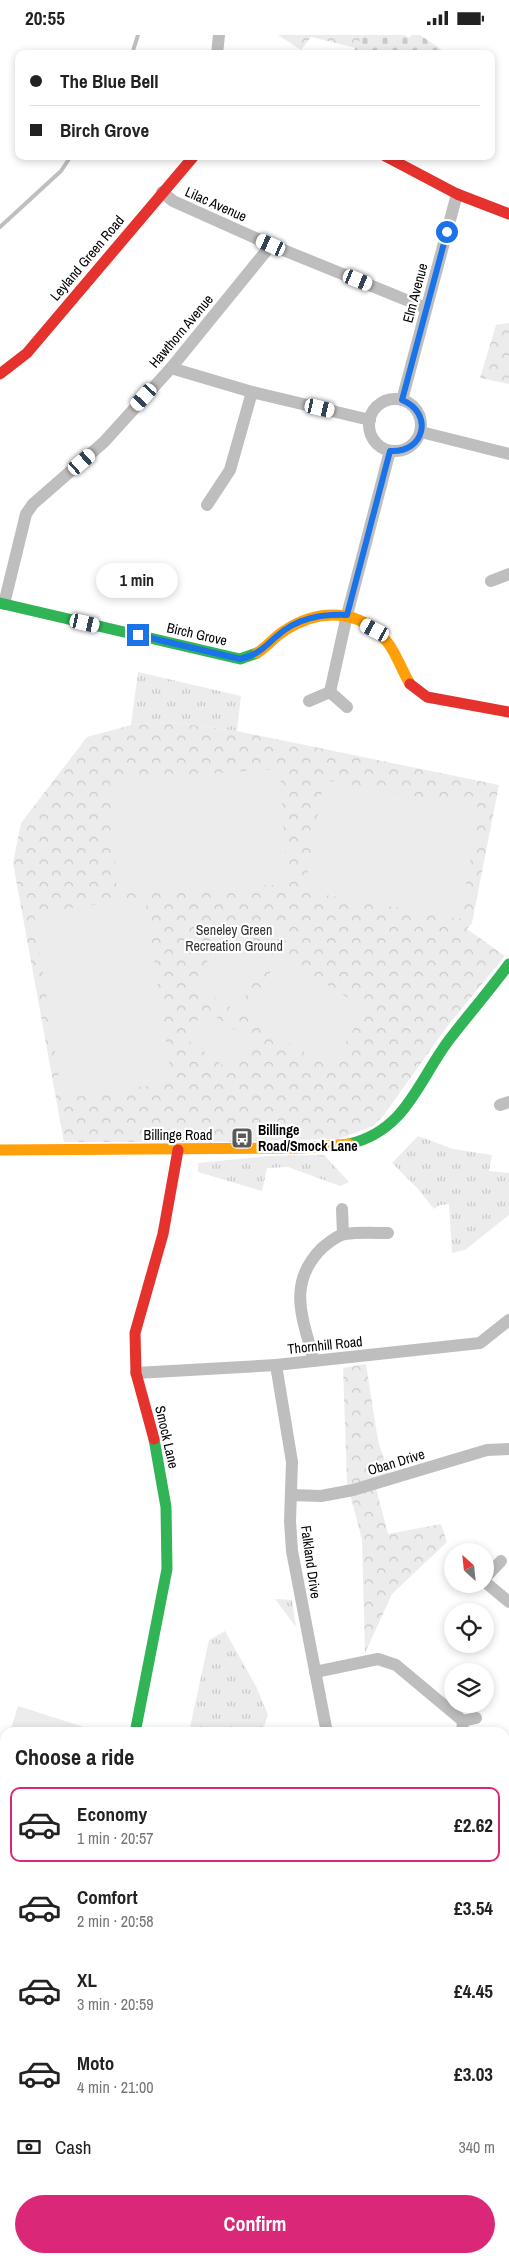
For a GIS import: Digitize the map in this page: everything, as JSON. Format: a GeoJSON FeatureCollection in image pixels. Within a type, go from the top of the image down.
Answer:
{"type":"FeatureCollection","features":[{"type":"Feature","properties":{"kind":"street"},"geometry":{"type":"LineString","coordinates":[[217,50],[219,35]]}},
{"type":"Feature","properties":{"kind":"street","name":"Leyland Green Road"},"geometry":{"type":"LineString","coordinates":[[0,374],[27,353],[190,160]]}},
{"type":"Feature","properties":{"kind":"street"},"geometry":{"type":"LineString","coordinates":[[392,160],[457,195],[509,214]]}},
{"type":"Feature","properties":{"kind":"street","name":"Lilac Avenue"},"geometry":{"type":"LineString","coordinates":[[162,192],[172,201],[271,245],[426,308]]}},
{"type":"Feature","properties":{"kind":"street","name":"Elm Avenue"},"geometry":{"type":"LineString","coordinates":[[402,400],[457,195]]}},
{"type":"Feature","properties":{"kind":"street","name":"Hawthorn Avenue"},"geometry":{"type":"LineString","coordinates":[[2,604],[26,514],[33,504],[104,442],[171,367],[271,245]]}},
{"type":"Feature","properties":{"kind":"street"},"geometry":{"type":"LineString","coordinates":[[171,367],[252,392],[370,420]]}},
{"type":"Feature","properties":{"kind":"street"},"geometry":{"type":"LineString","coordinates":[[207,505],[230,470],[252,392]]}},
{"type":"Feature","properties":{"kind":"street"},"geometry":{"type":"LineString","coordinates":[[402,400],[410,403],[420,415],[421,431],[418,439],[406,449],[390,451],[376,443],[371,436],[370,420],[378,405],[385,401],[402,400]]}},
{"type":"Feature","properties":{"kind":"street"},"geometry":{"type":"LineString","coordinates":[[421,431],[509,454]]}},
{"type":"Feature","properties":{"kind":"street"},"geometry":{"type":"LineString","coordinates":[[330,692],[347,615],[390,451]]}},
{"type":"Feature","properties":{"kind":"street"},"geometry":{"type":"LineString","coordinates":[[491,581],[509,574]]}},
{"type":"Feature","properties":{"kind":"street","name":"Birch Grove"},"geometry":{"type":"LineString","coordinates":[[2,604],[240,659],[253,656],[263,650],[277,636],[297,623],[328,615],[347,615]]}},
{"type":"Feature","properties":{"kind":"street"},"geometry":{"type":"LineString","coordinates":[[347,615],[375,630],[384,638],[396,655],[410,685],[418,693],[428,697],[509,712]]}},
{"type":"Feature","properties":{"kind":"street"},"geometry":{"type":"LineString","coordinates":[[309,701],[330,692]]}},
{"type":"Feature","properties":{"kind":"street"},"geometry":{"type":"LineString","coordinates":[[330,692],[346,707]]}},
{"type":"Feature","properties":{"kind":"street","name":"Billinge Road"},"geometry":{"type":"LineString","coordinates":[[0,1150],[178,1150],[328,1147],[372,1136],[385,1128],[409,1102],[442,1049],[509,964]]}},
{"type":"Feature","properties":{"kind":"street","name":"Smock Lane"},"geometry":{"type":"LineString","coordinates":[[136,1727],[167,1569],[166,1507],[153,1434],[136,1373],[135,1333],[163,1234],[178,1150]]}},
{"type":"Feature","properties":{"kind":"street"},"geometry":{"type":"LineString","coordinates":[[342,1209],[343,1234]]}},
{"type":"Feature","properties":{"kind":"street"},"geometry":{"type":"LineString","coordinates":[[314,1361],[299,1295],[302,1280],[315,1255],[328,1243],[343,1234],[388,1233]]}},
{"type":"Feature","properties":{"kind":"street","name":"Thornhill Road"},"geometry":{"type":"LineString","coordinates":[[136,1373],[276,1365],[480,1343],[509,1320]]}},
{"type":"Feature","properties":{"kind":"street","name":"Falkland Drive"},"geometry":{"type":"LineString","coordinates":[[276,1365],[292,1462],[292,1551],[326,1727]]}},
{"type":"Feature","properties":{"kind":"street","name":"Oban Drive"},"geometry":{"type":"LineString","coordinates":[[291,1495],[321,1496],[353,1491],[488,1450],[509,1449]]}},
{"type":"Feature","properties":{"kind":"street"},"geometry":{"type":"LineString","coordinates":[[494,1569],[501,1561]]}},
{"type":"Feature","properties":{"kind":"street"},"geometry":{"type":"LineString","coordinates":[[494,1588],[509,1602]]}},
{"type":"Feature","properties":{"kind":"street"},"geometry":{"type":"LineString","coordinates":[[315,1672],[378,1659],[396,1665],[462,1727],[476,1718]]}},
{"type":"Feature","properties":{"kind":"green space"},"geometry":{"type":"Polygon","coordinates":[[[278,35],[363,35],[356,48],[311,37],[301,50],[278,35]]]}},
{"type":"Feature","properties":{"kind":"green space"},"geometry":{"type":"Polygon","coordinates":[[[363,35],[405,35],[409,38],[412,35],[420,35],[442,50],[354,50],[363,35]]]}},
{"type":"Feature","properties":{"kind":"green space"},"geometry":{"type":"Polygon","coordinates":[[[509,323],[509,384],[480,378],[496,325],[509,323]]]}},
{"type":"Feature","properties":{"kind":"green space"},"geometry":{"type":"Polygon","coordinates":[[[138,672],[241,696],[237,731],[178,723],[131,725],[138,672]]]}},
{"type":"Feature","properties":{"kind":"green space","name":"Seneley Green Recreation Ground"},"geometry":{"type":"Polygon","coordinates":[[[178,723],[237,731],[499,785],[472,923],[467,929],[505,956],[446,1028],[384,1115],[373,1126],[339,1139],[209,1142],[64,1142],[13,863],[21,823],[87,737],[131,725],[178,723]]]}},
{"type":"Feature","properties":{"kind":"green space"},"geometry":{"type":"Polygon","coordinates":[[[280,769],[287,884],[117,894],[110,780],[280,769]]]}},
{"type":"Feature","properties":{"kind":"green space"},"geometry":{"type":"Polygon","coordinates":[[[324,780],[480,807],[460,919],[304,891],[324,780]]]}},
{"type":"Feature","properties":{"kind":"green space"},"geometry":{"type":"Polygon","coordinates":[[[145,897],[172,1082],[62,1099],[34,914],[145,897]]]}},
{"type":"Feature","properties":{"kind":"green space"},"geometry":{"type":"Polygon","coordinates":[[[228,928],[271,954],[236,1011],[193,984],[228,928]]]}},
{"type":"Feature","properties":{"kind":"green space"},"geometry":{"type":"Polygon","coordinates":[[[280,956],[366,1009],[330,1068],[244,1015],[280,956]]]}},
{"type":"Feature","properties":{"kind":"green space"},"geometry":{"type":"Polygon","coordinates":[[[205,1009],[253,1043],[232,1072],[185,1038],[205,1009]]]}},
{"type":"Feature","properties":{"kind":"green space"},"geometry":{"type":"Polygon","coordinates":[[[418,1136],[453,1149],[492,1155],[489,1171],[509,1173],[509,1215],[465,1250],[452,1253],[449,1204],[440,1205],[434,1209],[417,1188],[392,1163],[418,1136]]]}},
{"type":"Feature","properties":{"kind":"green space"},"geometry":{"type":"Polygon","coordinates":[[[324,1155],[349,1182],[340,1186],[288,1167],[267,1168],[262,1191],[198,1172],[198,1163],[268,1156],[324,1155]]]}},
{"type":"Feature","properties":{"kind":"green space"},"geometry":{"type":"Polygon","coordinates":[[[366,1364],[378,1441],[392,1483],[376,1488],[388,1534],[441,1524],[447,1542],[392,1594],[365,1653],[362,1540],[347,1482],[343,1368],[366,1364]]]}},
{"type":"Feature","properties":{"kind":"green space"},"geometry":{"type":"Polygon","coordinates":[[[275,1599],[292,1600],[296,1627],[275,1599]]]}},
{"type":"Feature","properties":{"kind":"green space"},"geometry":{"type":"Polygon","coordinates":[[[225,1631],[257,1688],[268,1715],[264,1727],[190,1727],[209,1640],[225,1631]]]}},
{"type":"Feature","properties":{"kind":"green space"},"geometry":{"type":"Polygon","coordinates":[[[18,1706],[84,1727],[12,1727],[18,1706]]]}},
{"type":"Feature","properties":{"kind":"waterway"},"geometry":{"type":"LineString","coordinates":[[133,50],[138,35]]}},
{"type":"Feature","properties":{"kind":"waterway"},"geometry":{"type":"LineString","coordinates":[[0,227],[61,171],[68,160]]}},
{"type":"Feature","properties":{"kind":"traffic: fast"},"geometry":{"type":"LineString","coordinates":[[0,603],[240,659],[257,653]]}},
{"type":"Feature","properties":{"kind":"traffic: fast"},"geometry":{"type":"LineString","coordinates":[[349,1144],[368,1137],[384,1128],[398,1116],[449,1040],[509,964]]}},
{"type":"Feature","properties":{"kind":"traffic: fast"},"geometry":{"type":"LineString","coordinates":[[136,1727],[167,1569],[166,1507],[154,1439]]}},
{"type":"Feature","properties":{"kind":"traffic: slow"},"geometry":{"type":"LineString","coordinates":[[257,653],[277,636],[297,623],[325,615],[339,615],[365,623],[377,631],[388,643],[410,684]]}},
{"type":"Feature","properties":{"kind":"traffic: slow"},"geometry":{"type":"LineString","coordinates":[[0,1150],[302,1148],[349,1144]]}},
{"type":"Feature","properties":{"kind":"traffic: jam"},"geometry":{"type":"LineString","coordinates":[[0,374],[27,353],[191,160]]}},
{"type":"Feature","properties":{"kind":"traffic: jam"},"geometry":{"type":"LineString","coordinates":[[393,160],[457,194],[509,214]]}},
{"type":"Feature","properties":{"kind":"traffic: jam"},"geometry":{"type":"LineString","coordinates":[[410,684],[427,697],[509,712]]}},
{"type":"Feature","properties":{"kind":"traffic: jam"},"geometry":{"type":"LineString","coordinates":[[154,1439],[136,1373],[135,1333],[163,1234],[178,1150]]}},
{"type":"Feature","properties":{"kind":"place","name":"Billinge Road/Smock Lane"},"geometry":{"type":"Point","coordinates":[242,1138]}},
{"type":"Feature","properties":{"kind":"route"},"geometry":{"type":"LineString","coordinates":[[138,635],[240,659],[253,656],[263,650],[277,636],[297,623],[328,615],[347,615],[390,451],[398,452],[413,445],[421,431],[422,423],[416,408],[402,400],[447,232]]}}]}
